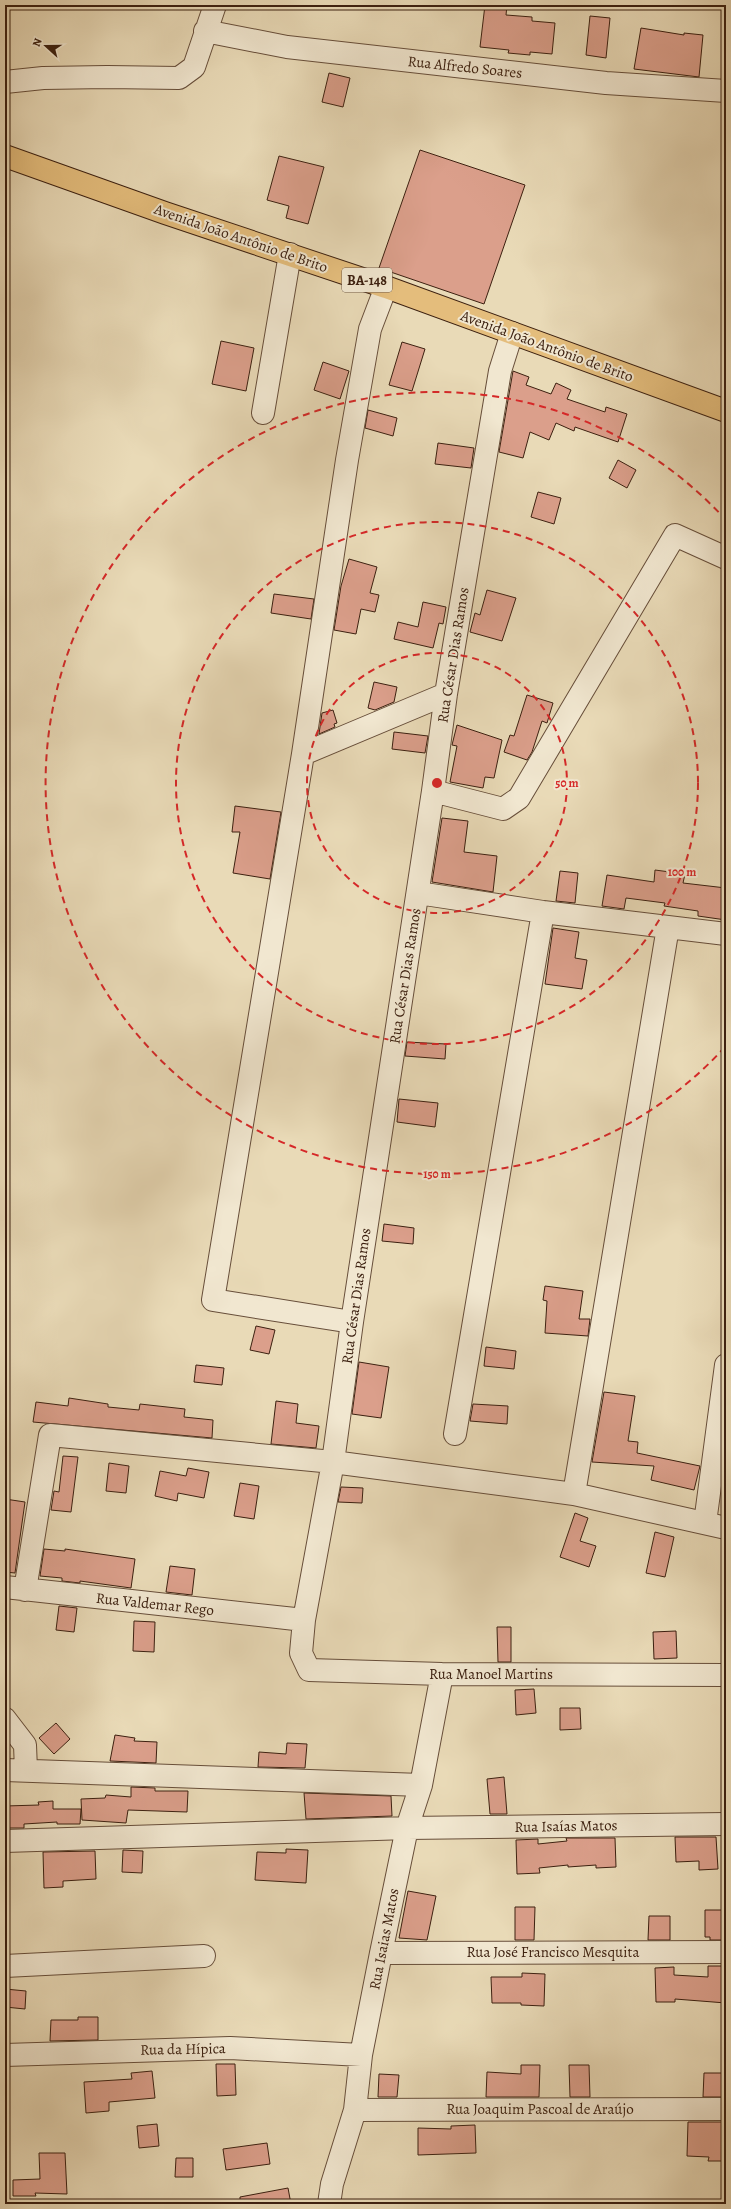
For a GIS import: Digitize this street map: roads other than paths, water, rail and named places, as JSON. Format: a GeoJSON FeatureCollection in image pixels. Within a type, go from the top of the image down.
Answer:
{"type":"FeatureCollection","features":[{"type":"Feature","properties":{"kind":"main road","name":"Avenida João Antônio de Brito"},"geometry":{"type":"LineString","coordinates":[[5,156],[165,213],[386,287],[726,411]]}},
{"type":"Feature","properties":{"kind":"street"},"geometry":{"type":"LineString","coordinates":[[5,82],[44,78],[179,78],[194,67],[212,5]]}},
{"type":"Feature","properties":{"kind":"street","name":"Rua Alfredo Soares"},"geometry":{"type":"LineString","coordinates":[[205,31],[295,48],[606,83],[726,91]]}},
{"type":"Feature","properties":{"kind":"street"},"geometry":{"type":"LineString","coordinates":[[263,413],[290,254]]}},
{"type":"Feature","properties":{"kind":"street"},"geometry":{"type":"LineString","coordinates":[[352,1322],[213,1300],[303,754],[347,460],[370,329],[386,287]]}},
{"type":"Feature","properties":{"kind":"street","name":"Rua César Dias Ramos"},"geometry":{"type":"LineString","coordinates":[[304,1620],[333,1462],[352,1322],[418,893],[446,694],[500,370],[512,333]]}},
{"type":"Feature","properties":{"kind":"street"},"geometry":{"type":"LineString","coordinates":[[433,791],[503,808],[519,798],[674,535],[726,558]]}},
{"type":"Feature","properties":{"kind":"street"},"geometry":{"type":"LineString","coordinates":[[303,754],[446,694]]}},
{"type":"Feature","properties":{"kind":"street"},"geometry":{"type":"LineString","coordinates":[[418,893],[543,912],[726,934]]}},
{"type":"Feature","properties":{"kind":"street"},"geometry":{"type":"LineString","coordinates":[[455,1434],[543,912]]}},
{"type":"Feature","properties":{"kind":"street"},"geometry":{"type":"LineString","coordinates":[[574,1494],[668,927]]}},
{"type":"Feature","properties":{"kind":"street"},"geometry":{"type":"LineString","coordinates":[[705,1523],[726,1365]]}},
{"type":"Feature","properties":{"kind":"street"},"geometry":{"type":"LineString","coordinates":[[15,1588],[50,1435],[333,1462],[574,1494],[726,1528]]}},
{"type":"Feature","properties":{"kind":"street","name":"Rua Valdemar Rego"},"geometry":{"type":"LineString","coordinates":[[15,1588],[304,1620]]}},
{"type":"Feature","properties":{"kind":"street","name":"Rua Manoel Martins"},"geometry":{"type":"LineString","coordinates":[[304,1620],[301,1653],[309,1670],[442,1674],[726,1674]]}},
{"type":"Feature","properties":{"kind":"street","name":"Rua Isaias Matos"},"geometry":{"type":"LineString","coordinates":[[329,2204],[332,2184],[355,2110],[361,2055],[381,1953],[407,1828],[421,1785],[442,1674]]}},
{"type":"Feature","properties":{"kind":"street"},"geometry":{"type":"LineString","coordinates":[[5,1719],[25,1745],[26,1770]]}},
{"type":"Feature","properties":{"kind":"street"},"geometry":{"type":"LineString","coordinates":[[5,1770],[421,1785]]}},
{"type":"Feature","properties":{"kind":"street","name":"Rua Isaías Matos"},"geometry":{"type":"LineString","coordinates":[[5,1841],[407,1828],[726,1824]]}},
{"type":"Feature","properties":{"kind":"street","name":"Rua José Francisco Mesquita"},"geometry":{"type":"LineString","coordinates":[[381,1953],[726,1952]]}},
{"type":"Feature","properties":{"kind":"street"},"geometry":{"type":"LineString","coordinates":[[5,1966],[204,1956]]}},
{"type":"Feature","properties":{"kind":"street","name":"Rua da Hípica"},"geometry":{"type":"LineString","coordinates":[[5,2055],[230,2048],[361,2055]]}},
{"type":"Feature","properties":{"kind":"street","name":"Rua Joaquim Pascoal de Araújo"},"geometry":{"type":"LineString","coordinates":[[355,2110],[726,2109]]}}]}
